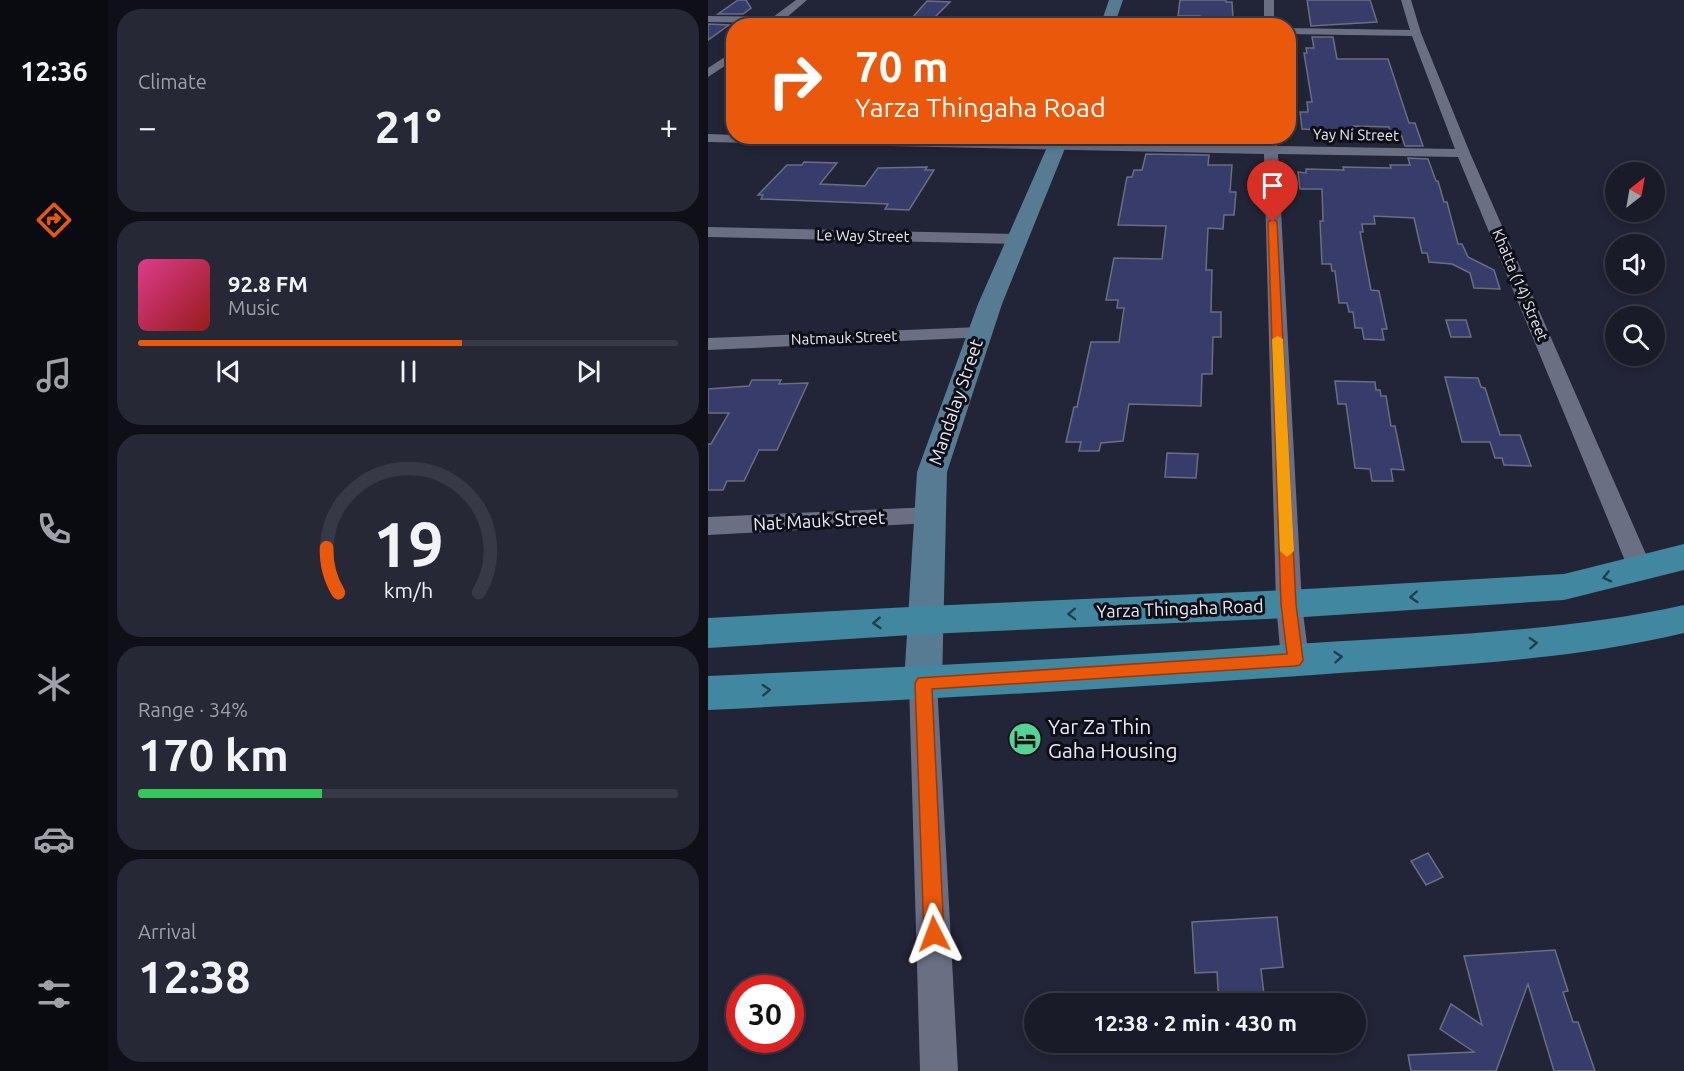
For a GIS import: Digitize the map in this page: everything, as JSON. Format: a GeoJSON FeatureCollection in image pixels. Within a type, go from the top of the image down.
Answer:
{"type":"FeatureCollection","features":[{"type":"Feature","properties":{"kind":"main road"},"geometry":{"type":"LineString","coordinates":[[1110,18],[1116,0]]}},
{"type":"Feature","properties":{"kind":"main road","name":"Mandalay Street"},"geometry":{"type":"LineString","coordinates":[[923,683],[932,472],[980,333],[1058,144]]}},
{"type":"Feature","properties":{"kind":"main road","name":"Yarza Thingaha Road"},"geometry":{"type":"LineString","coordinates":[[708,633],[1564,588],[1684,557]]}},
{"type":"Feature","properties":{"kind":"main road"},"geometry":{"type":"LineString","coordinates":[[708,693],[923,683],[1295,660],[1593,638],[1684,619]]}},
{"type":"Feature","properties":{"kind":"street"},"geometry":{"type":"LineString","coordinates":[[779,18],[802,0]]}},
{"type":"Feature","properties":{"kind":"street"},"geometry":{"type":"LineString","coordinates":[[1269,0],[1269,18]]}},
{"type":"Feature","properties":{"kind":"street","name":"Khatta (14) Street"},"geometry":{"type":"LineString","coordinates":[[1406,0],[1416,33],[1463,153],[1640,568]]}},
{"type":"Feature","properties":{"kind":"street"},"geometry":{"type":"LineString","coordinates":[[708,19],[726,20]]}},
{"type":"Feature","properties":{"kind":"street"},"geometry":{"type":"LineString","coordinates":[[1296,31],[1416,33]]}},
{"type":"Feature","properties":{"kind":"street"},"geometry":{"type":"LineString","coordinates":[[710,70],[726,59]]}},
{"type":"Feature","properties":{"kind":"street"},"geometry":{"type":"LineString","coordinates":[[710,70],[726,69]]}},
{"type":"Feature","properties":{"kind":"street","name":"Yay Ni Street"},"geometry":{"type":"LineString","coordinates":[[708,138],[726,138]]}},
{"type":"Feature","properties":{"kind":"street"},"geometry":{"type":"LineString","coordinates":[[1270,144],[1289,604],[1295,660]]}},
{"type":"Feature","properties":{"kind":"street","name":"Yay Ni Street"},"geometry":{"type":"LineString","coordinates":[[1289,144],[1463,153]]}},
{"type":"Feature","properties":{"kind":"street","name":"Le Way Street"},"geometry":{"type":"LineString","coordinates":[[708,232],[1017,239]]}},
{"type":"Feature","properties":{"kind":"street","name":"Natmauk Street"},"geometry":{"type":"LineString","coordinates":[[708,344],[980,333]]}},
{"type":"Feature","properties":{"kind":"street","name":"Nat Mauk Street"},"geometry":{"type":"LineString","coordinates":[[708,526],[931,515]]}},
{"type":"Feature","properties":{"kind":"street"},"geometry":{"type":"LineString","coordinates":[[923,683],[939,1071]]}},
{"type":"Feature","properties":{"kind":"building"},"geometry":{"type":"Polygon","coordinates":[[[738,0],[746,0],[751,8],[743,14],[718,14],[738,0]]]}},
{"type":"Feature","properties":{"kind":"building"},"geometry":{"type":"Polygon","coordinates":[[[1180,0],[1232,2],[1233,18],[1178,16],[1180,0]]]}},
{"type":"Feature","properties":{"kind":"building"},"geometry":{"type":"Polygon","coordinates":[[[1307,0],[1370,0],[1377,22],[1311,26],[1307,0]]]}},
{"type":"Feature","properties":{"kind":"building"},"geometry":{"type":"Polygon","coordinates":[[[927,1],[950,2],[934,18],[912,18],[927,1]]]}},
{"type":"Feature","properties":{"kind":"building"},"geometry":{"type":"Polygon","coordinates":[[[708,24],[726,25],[726,27],[708,40],[708,24]]]}},
{"type":"Feature","properties":{"kind":"building"},"geometry":{"type":"Polygon","coordinates":[[[1312,37],[1333,37],[1337,59],[1388,59],[1409,123],[1415,123],[1423,146],[1405,146],[1401,134],[1391,134],[1389,127],[1353,126],[1353,130],[1341,131],[1302,129],[1300,112],[1308,112],[1307,102],[1312,102],[1304,53],[1307,53],[1306,48],[1314,48],[1312,37]]]}},
{"type":"Feature","properties":{"kind":"building"},"geometry":{"type":"Polygon","coordinates":[[[1146,154],[1209,155],[1208,165],[1232,165],[1230,192],[1236,192],[1234,215],[1224,215],[1223,229],[1208,228],[1206,270],[1212,270],[1211,312],[1221,312],[1221,337],[1213,337],[1212,374],[1202,374],[1201,406],[1129,404],[1123,441],[1101,443],[1099,451],[1079,451],[1081,442],[1066,442],[1074,407],[1077,407],[1091,342],[1119,342],[1124,308],[1117,308],[1118,300],[1106,300],[1114,258],[1162,259],[1166,226],[1118,225],[1127,177],[1132,177],[1134,170],[1142,170],[1146,154]]]}},
{"type":"Feature","properties":{"kind":"building"},"geometry":{"type":"Polygon","coordinates":[[[1408,158],[1428,159],[1444,202],[1447,202],[1458,244],[1462,244],[1468,257],[1494,270],[1500,289],[1474,288],[1470,273],[1452,264],[1429,262],[1427,253],[1422,253],[1414,218],[1374,216],[1375,224],[1362,224],[1363,232],[1360,232],[1371,290],[1379,291],[1387,329],[1382,329],[1384,340],[1364,339],[1362,328],[1355,328],[1353,312],[1349,312],[1347,303],[1339,303],[1335,271],[1332,271],[1331,264],[1322,264],[1320,221],[1323,221],[1322,189],[1300,189],[1298,172],[1306,173],[1306,169],[1344,170],[1343,167],[1391,168],[1390,165],[1410,165],[1408,158]]]}},
{"type":"Feature","properties":{"kind":"building"},"geometry":{"type":"Polygon","coordinates":[[[804,162],[837,163],[820,184],[865,186],[878,168],[927,167],[925,170],[934,170],[909,210],[885,209],[888,204],[761,199],[763,195],[758,195],[787,165],[802,165],[804,162]]]}},
{"type":"Feature","properties":{"kind":"building"},"geometry":{"type":"Polygon","coordinates":[[[1446,320],[1466,320],[1471,337],[1451,337],[1446,320]]]}},
{"type":"Feature","properties":{"kind":"building"},"geometry":{"type":"Polygon","coordinates":[[[1445,377],[1478,378],[1481,387],[1485,388],[1500,435],[1520,435],[1531,466],[1504,465],[1502,458],[1495,458],[1490,442],[1462,442],[1445,377]]]}},
{"type":"Feature","properties":{"kind":"building"},"geometry":{"type":"Polygon","coordinates":[[[752,380],[781,380],[779,384],[808,383],[777,450],[759,450],[744,481],[727,481],[723,490],[708,490],[708,444],[711,444],[729,413],[708,413],[708,389],[749,386],[752,380]]]}},
{"type":"Feature","properties":{"kind":"building"},"geometry":{"type":"Polygon","coordinates":[[[1335,381],[1375,382],[1376,390],[1380,390],[1381,396],[1386,396],[1391,426],[1395,426],[1404,470],[1391,469],[1393,481],[1372,481],[1370,469],[1355,468],[1346,404],[1338,404],[1335,381]]]}},
{"type":"Feature","properties":{"kind":"building"},"geometry":{"type":"Polygon","coordinates":[[[1167,453],[1198,454],[1196,478],[1165,477],[1167,453]]]}},
{"type":"Feature","properties":{"kind":"building"},"geometry":{"type":"Polygon","coordinates":[[[1428,853],[1443,877],[1426,885],[1411,861],[1428,853]]]}},
{"type":"Feature","properties":{"kind":"building"},"geometry":{"type":"Polygon","coordinates":[[[1277,917],[1283,967],[1261,969],[1264,993],[1218,993],[1217,972],[1195,973],[1192,922],[1277,917]]]}},
{"type":"Feature","properties":{"kind":"building"},"geometry":{"type":"Polygon","coordinates":[[[1555,950],[1568,991],[1563,992],[1573,1022],[1578,1022],[1595,1071],[1554,1071],[1528,984],[1496,1071],[1411,1071],[1408,1055],[1474,1052],[1440,1029],[1451,1004],[1482,1025],[1464,956],[1555,950]]]}},
{"type":"Feature","properties":{"kind":"slow traffic"},"geometry":{"type":"LineString","coordinates":[[1278,339],[1287,551]]}},
{"type":"Feature","properties":{"kind":"place","name":"Yar Za Thin Gaha Housing"},"geometry":{"type":"Point","coordinates":[1025,739]}},
{"type":"Feature","properties":{"kind":"route"},"geometry":{"type":"LineString","coordinates":[[934,934],[923,683],[1295,660],[1289,604],[1273,222]]}}]}
